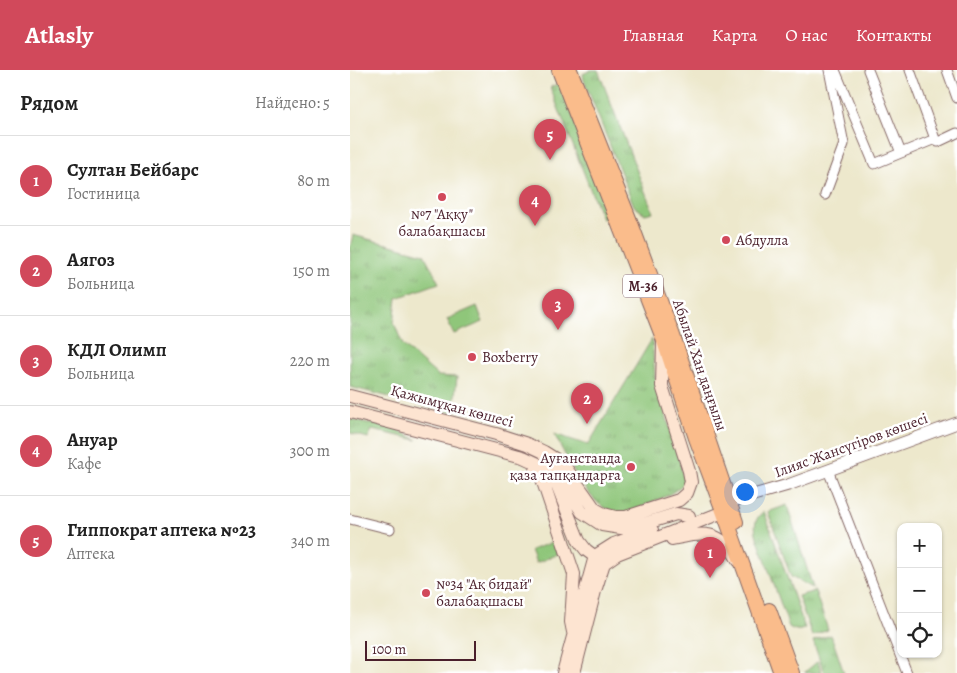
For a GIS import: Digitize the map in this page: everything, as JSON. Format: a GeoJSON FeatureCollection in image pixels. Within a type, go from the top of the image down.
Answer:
{"type":"FeatureCollection","features":[{"type":"Feature","properties":{"kind":"main road","name":"Абылай Хан даңғылы"},"geometry":{"type":"LineString","coordinates":[[559,70],[663,338],[696,438],[726,506],[792,673]]}},
{"type":"Feature","properties":{"kind":"main road","name":"Абылай Хан даңғылы"},"geometry":{"type":"LineString","coordinates":[[570,70],[650,274],[752,590],[781,673]]}},
{"type":"Feature","properties":{"kind":"main road","name":"Қажымұқан көшесі"},"geometry":{"type":"LineString","coordinates":[[350,396],[499,434],[527,444],[563,464],[594,508],[604,514],[626,517],[679,500],[687,493],[691,482],[662,386],[663,338]]}},
{"type":"Feature","properties":{"kind":"main road","name":"Қажымұқан көшесі"},"geometry":{"type":"LineString","coordinates":[[350,412],[523,457]]}},
{"type":"Feature","properties":{"kind":"main road"},"geometry":{"type":"LineString","coordinates":[[544,452],[582,512],[602,525],[621,528],[676,514],[689,516]]}},
{"type":"Feature","properties":{"kind":"main road"},"geometry":{"type":"LineString","coordinates":[[544,452],[579,540],[586,550],[599,560]]}},
{"type":"Feature","properties":{"kind":"main road"},"geometry":{"type":"LineString","coordinates":[[523,457],[536,463],[556,485]]}},
{"type":"Feature","properties":{"kind":"main road"},"geometry":{"type":"LineString","coordinates":[[523,457],[541,476],[574,574],[571,622],[573,632]]}},
{"type":"Feature","properties":{"kind":"main road"},"geometry":{"type":"LineString","coordinates":[[563,673],[573,632],[599,560],[614,544],[689,516],[726,506]]}},
{"type":"Feature","properties":{"kind":"main road"},"geometry":{"type":"LineString","coordinates":[[599,560],[650,541],[726,506]]}},
{"type":"Feature","properties":{"kind":"main road"},"geometry":{"type":"LineString","coordinates":[[650,541],[697,533],[708,534],[718,538],[732,551],[752,590]]}},
{"type":"Feature","properties":{"kind":"main road"},"geometry":{"type":"LineString","coordinates":[[574,673],[595,591],[599,560]]}},
{"type":"Feature","properties":{"kind":"street"},"geometry":{"type":"LineString","coordinates":[[825,195],[844,144],[829,70]]}},
{"type":"Feature","properties":{"kind":"street"},"geometry":{"type":"LineString","coordinates":[[835,70],[874,164],[935,139]]}},
{"type":"Feature","properties":{"kind":"street"},"geometry":{"type":"LineString","coordinates":[[868,70],[901,153]]}},
{"type":"Feature","properties":{"kind":"street"},"geometry":{"type":"LineString","coordinates":[[910,70],[935,139],[938,142],[957,134]]}},
{"type":"Feature","properties":{"kind":"street"},"geometry":{"type":"LineString","coordinates":[[947,70],[957,98]]}},
{"type":"Feature","properties":{"kind":"street","name":"Ілияс Жансүгіров көшесі"},"geometry":{"type":"LineString","coordinates":[[726,506],[957,423]]}},
{"type":"Feature","properties":{"kind":"street"},"geometry":{"type":"LineString","coordinates":[[828,470],[907,673]]}},
{"type":"Feature","properties":{"kind":"street"},"geometry":{"type":"LineString","coordinates":[[350,518],[390,529]]}},
{"type":"Feature","properties":{"kind":"green space"},"geometry":{"type":"Polygon","coordinates":[[[591,70],[598,70],[653,212],[645,214],[634,206],[584,80],[583,74],[591,70]]]}},
{"type":"Feature","properties":{"kind":"green space"},"geometry":{"type":"Polygon","coordinates":[[[561,83],[610,217],[602,219],[550,87],[561,83]]]}},
{"type":"Feature","properties":{"kind":"green space"},"geometry":{"type":"Polygon","coordinates":[[[353,235],[424,254],[439,283],[397,298],[394,323],[403,345],[438,376],[457,377],[453,413],[350,387],[350,248],[353,235]]]}},
{"type":"Feature","properties":{"kind":"green space"},"geometry":{"type":"Polygon","coordinates":[[[477,306],[483,322],[454,334],[447,319],[477,306]]]}},
{"type":"Feature","properties":{"kind":"green space"},"geometry":{"type":"Polygon","coordinates":[[[652,339],[655,377],[685,481],[678,489],[638,509],[625,513],[613,512],[602,506],[591,496],[574,471],[554,434],[588,445],[652,339]]]}},
{"type":"Feature","properties":{"kind":"green space"},"geometry":{"type":"Polygon","coordinates":[[[350,419],[396,429],[417,440],[372,430],[368,438],[350,433],[350,419]]]}},
{"type":"Feature","properties":{"kind":"green space"},"geometry":{"type":"Polygon","coordinates":[[[787,505],[813,588],[791,577],[768,512],[787,505]]]}},
{"type":"Feature","properties":{"kind":"green space"},"geometry":{"type":"Polygon","coordinates":[[[764,511],[805,628],[801,630],[789,627],[757,537],[756,523],[758,517],[764,511]]]}},
{"type":"Feature","properties":{"kind":"green space"},"geometry":{"type":"Polygon","coordinates":[[[553,542],[558,554],[536,563],[531,550],[553,542]]]}},
{"type":"Feature","properties":{"kind":"green space"},"geometry":{"type":"Polygon","coordinates":[[[815,591],[828,630],[812,636],[798,596],[815,591]]]}},
{"type":"Feature","properties":{"kind":"green space"},"geometry":{"type":"Polygon","coordinates":[[[831,635],[844,673],[824,673],[813,641],[831,635]]]}},
{"type":"Feature","properties":{"kind":"green space"},"geometry":{"type":"Polygon","coordinates":[[[818,661],[821,673],[805,673],[805,672],[818,661]]]}},
{"type":"Feature","properties":{"kind":"place","name":"Гиппократ аптека №23"},"geometry":{"type":"Point","coordinates":[550,160]}},
{"type":"Feature","properties":{"kind":"place","name":"№7 \"Аққу\" балабақшасы"},"geometry":{"type":"Point","coordinates":[442,197]}},
{"type":"Feature","properties":{"kind":"place","name":"Ануар"},"geometry":{"type":"Point","coordinates":[535,226]}},
{"type":"Feature","properties":{"kind":"place","name":"Абдулла"},"geometry":{"type":"Point","coordinates":[726,240]}},
{"type":"Feature","properties":{"kind":"place","name":"КДЛ Олимп"},"geometry":{"type":"Point","coordinates":[558,330]}},
{"type":"Feature","properties":{"kind":"place","name":"Boxberry"},"geometry":{"type":"Point","coordinates":[472,357]}},
{"type":"Feature","properties":{"kind":"place","name":"Аягоз"},"geometry":{"type":"Point","coordinates":[587,424]}},
{"type":"Feature","properties":{"kind":"place","name":"Ауғанстанда қаза тапқандарға"},"geometry":{"type":"Point","coordinates":[631,467]}},
{"type":"Feature","properties":{"kind":"place","name":"Султан Бейбарс"},"geometry":{"type":"Point","coordinates":[710,578]}},
{"type":"Feature","properties":{"kind":"place","name":"№34 \"Ақ бидай\" балабақшасы"},"geometry":{"type":"Point","coordinates":[426,593]}}]}
